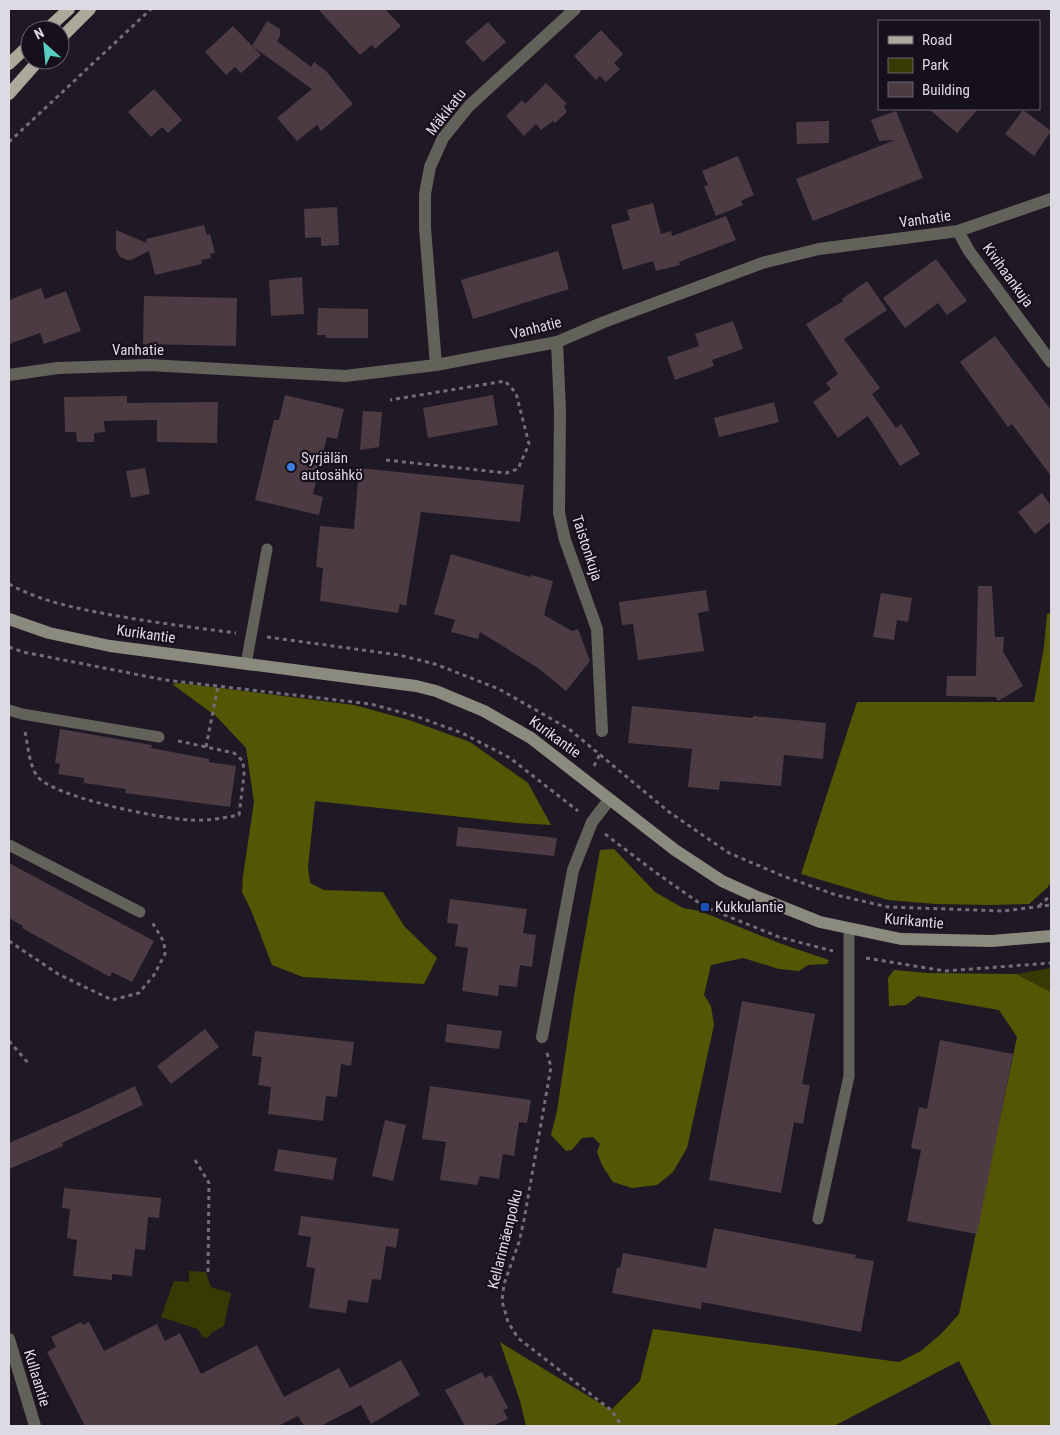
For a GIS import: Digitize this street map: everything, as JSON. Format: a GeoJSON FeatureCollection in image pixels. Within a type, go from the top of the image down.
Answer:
{"type":"FeatureCollection","features":[{"type":"Feature","properties":{"kind":"main road"},"geometry":{"type":"LineString","coordinates":[[57,20],[69,9]]}},
{"type":"Feature","properties":{"kind":"main road"},"geometry":{"type":"LineString","coordinates":[[70,29],[90,9]]}},
{"type":"Feature","properties":{"kind":"main road"},"geometry":{"type":"LineString","coordinates":[[9,64],[20,54]]}},
{"type":"Feature","properties":{"kind":"main road"},"geometry":{"type":"LineString","coordinates":[[9,94],[30,70]]}},
{"type":"Feature","properties":{"kind":"main road","name":"Kurikantie"},"geometry":{"type":"LineString","coordinates":[[9,619],[49,633],[110,646],[416,686],[436,691],[484,711],[531,738],[675,850],[722,881],[754,896],[820,922],[901,938],[992,941],[1051,936]]}},
{"type":"Feature","properties":{"kind":"street","name":"Mäkikatu"},"geometry":{"type":"LineString","coordinates":[[436,365],[425,228],[426,182],[432,160],[443,138],[469,106],[575,9]]}},
{"type":"Feature","properties":{"kind":"street","name":"Vanhatie"},"geometry":{"type":"LineString","coordinates":[[9,375],[58,368],[149,365],[345,376],[436,365],[557,342],[612,319],[762,263],[819,249],[958,231],[1051,199]]}},
{"type":"Feature","properties":{"kind":"street","name":"Kivihaankuja"},"geometry":{"type":"LineString","coordinates":[[958,231],[969,251],[1051,362]]}},
{"type":"Feature","properties":{"kind":"street","name":"Taistonkuja"},"geometry":{"type":"LineString","coordinates":[[557,342],[560,411],[558,514],[564,540],[597,629],[602,731]]}},
{"type":"Feature","properties":{"kind":"street"},"geometry":{"type":"LineString","coordinates":[[542,1037],[573,870],[592,822],[609,800]]}},
{"type":"Feature","properties":{"kind":"street","name":"Kullaantie"},"geometry":{"type":"LineString","coordinates":[[9,1339],[35,1426]]}},
{"type":"Feature","properties":{"kind":"lane"},"geometry":{"type":"LineString","coordinates":[[246,664],[267,549]]}},
{"type":"Feature","properties":{"kind":"lane"},"geometry":{"type":"LineString","coordinates":[[9,710],[22,714],[159,737]]}},
{"type":"Feature","properties":{"kind":"lane"},"geometry":{"type":"LineString","coordinates":[[9,845],[140,912]]}},
{"type":"Feature","properties":{"kind":"lane"},"geometry":{"type":"LineString","coordinates":[[818,1219],[849,1076],[849,929]]}},
{"type":"Feature","properties":{"kind":"path"},"geometry":{"type":"LineString","coordinates":[[9,142],[151,9]]}},
{"type":"Feature","properties":{"kind":"path"},"geometry":{"type":"LineString","coordinates":[[386,460],[506,473],[518,469],[529,444],[516,393],[505,381],[390,400]]}},
{"type":"Feature","properties":{"kind":"path"},"geometry":{"type":"LineString","coordinates":[[9,647],[23,652],[155,678],[371,704],[418,717],[462,733],[510,758],[655,872]]}},
{"type":"Feature","properties":{"kind":"path"},"geometry":{"type":"LineString","coordinates":[[206,748],[218,686]]}},
{"type":"Feature","properties":{"kind":"path"},"geometry":{"type":"LineString","coordinates":[[22,714],[37,776],[42,781],[56,788],[124,809],[188,820],[214,819],[239,815],[244,775],[243,762],[234,753],[159,737]]}},
{"type":"Feature","properties":{"kind":"path"},"geometry":{"type":"LineString","coordinates":[[1040,906],[1051,895]]}},
{"type":"Feature","properties":{"kind":"path"},"geometry":{"type":"LineString","coordinates":[[9,941],[58,974],[112,1000],[139,993],[154,975],[165,954],[164,942],[160,933],[154,924],[140,912]]}},
{"type":"Feature","properties":{"kind":"path"},"geometry":{"type":"LineString","coordinates":[[9,1041],[29,1064]]}},
{"type":"Feature","properties":{"kind":"path","name":"Kellarimäenpolku"},"geometry":{"type":"LineString","coordinates":[[551,1067],[524,1220],[519,1242],[504,1284],[502,1301],[508,1322],[518,1338],[611,1410],[622,1426]]}},
{"type":"Feature","properties":{"kind":"path"},"geometry":{"type":"LineString","coordinates":[[195,1160],[209,1183],[208,1275]]}},
{"type":"Feature","properties":{"kind":"green space"},"geometry":{"type":"Polygon","coordinates":[[[1051,968],[1051,992],[1016,974],[1051,968]]]}},
{"type":"Feature","properties":{"kind":"green space"},"geometry":{"type":"Polygon","coordinates":[[[189,1271],[206,1272],[211,1287],[231,1293],[224,1326],[211,1333],[208,1338],[202,1337],[198,1329],[161,1317],[174,1281],[189,1282],[189,1271]]]}},
{"type":"Feature","properties":{"kind":"shaded area"},"geometry":{"type":"Polygon","coordinates":[[[1051,613],[1051,881],[1048,887],[1029,904],[936,904],[888,900],[801,874],[857,702],[1034,702],[1044,647],[1047,614],[1051,613]]]}},
{"type":"Feature","properties":{"kind":"shaded area"},"geometry":{"type":"Polygon","coordinates":[[[180,683],[354,705],[409,720],[470,742],[528,783],[551,825],[315,801],[308,867],[310,883],[324,890],[383,892],[404,926],[437,958],[424,984],[303,977],[272,965],[242,892],[254,802],[246,748],[216,716],[172,684],[180,683]]]}},
{"type":"Feature","properties":{"kind":"shaded area"},"geometry":{"type":"Polygon","coordinates":[[[614,849],[655,892],[683,908],[700,911],[779,943],[829,960],[827,964],[808,965],[799,971],[779,969],[743,958],[711,965],[704,995],[711,1006],[714,1025],[687,1148],[673,1172],[657,1185],[632,1188],[613,1182],[602,1165],[597,1152],[600,1144],[593,1137],[582,1138],[572,1150],[566,1151],[551,1135],[557,1111],[574,996],[600,850],[614,849]]]}},
{"type":"Feature","properties":{"kind":"shaded area"},"geometry":{"type":"Polygon","coordinates":[[[894,970],[928,973],[1016,974],[1051,992],[1051,1426],[992,1426],[959,1361],[834,1426],[526,1426],[520,1401],[500,1342],[611,1410],[640,1381],[653,1329],[899,1362],[921,1351],[941,1334],[959,1314],[1017,1037],[999,1010],[918,996],[906,1005],[889,1006],[888,978],[894,970]]]}},
{"type":"Feature","properties":{"kind":"building"},"geometry":{"type":"Polygon","coordinates":[[[318,9],[385,9],[401,26],[375,49],[372,45],[360,55],[318,9]]]}},
{"type":"Feature","properties":{"kind":"building"},"geometry":{"type":"Polygon","coordinates":[[[267,21],[280,29],[280,36],[277,41],[311,67],[314,62],[326,71],[353,104],[321,131],[317,125],[297,141],[277,118],[312,89],[252,46],[267,21]]]}},
{"type":"Feature","properties":{"kind":"building"},"geometry":{"type":"Polygon","coordinates":[[[488,22],[506,42],[483,62],[465,42],[488,22]]]}},
{"type":"Feature","properties":{"kind":"building"},"geometry":{"type":"Polygon","coordinates":[[[233,26],[261,55],[241,73],[235,67],[226,75],[205,52],[233,26]]]}},
{"type":"Feature","properties":{"kind":"building"},"geometry":{"type":"Polygon","coordinates":[[[601,30],[623,54],[614,63],[620,69],[606,82],[600,76],[596,80],[574,56],[601,30]]]}},
{"type":"Feature","properties":{"kind":"building"},"geometry":{"type":"Polygon","coordinates":[[[546,83],[567,104],[564,106],[567,112],[555,123],[553,121],[541,130],[536,124],[524,136],[506,116],[522,100],[525,104],[546,83]]]}},
{"type":"Feature","properties":{"kind":"building"},"geometry":{"type":"Polygon","coordinates":[[[154,89],[182,120],[168,133],[162,127],[151,137],[128,112],[154,89]]]}},
{"type":"Feature","properties":{"kind":"building"},"geometry":{"type":"Polygon","coordinates":[[[930,110],[977,110],[957,133],[930,110]]]}},
{"type":"Feature","properties":{"kind":"building"},"geometry":{"type":"Polygon","coordinates":[[[1023,110],[1051,131],[1034,156],[1005,134],[1023,110]]]}},
{"type":"Feature","properties":{"kind":"building"},"geometry":{"type":"Polygon","coordinates":[[[896,111],[923,178],[813,221],[796,179],[895,140],[879,141],[871,120],[896,111]]]}},
{"type":"Feature","properties":{"kind":"building"},"geometry":{"type":"Polygon","coordinates":[[[829,121],[829,143],[797,144],[796,122],[829,121]]]}},
{"type":"Feature","properties":{"kind":"building"},"geometry":{"type":"Polygon","coordinates":[[[738,156],[754,195],[741,201],[743,205],[716,216],[704,186],[708,185],[702,171],[738,156]]]}},
{"type":"Feature","properties":{"kind":"building"},"geometry":{"type":"Polygon","coordinates":[[[653,203],[661,234],[671,231],[672,236],[726,216],[736,240],[679,262],[680,265],[656,271],[653,261],[623,270],[611,225],[630,220],[627,210],[653,203]]]}},
{"type":"Feature","properties":{"kind":"building"},"geometry":{"type":"Polygon","coordinates":[[[337,207],[339,245],[321,246],[321,237],[305,238],[304,209],[337,207]]]}},
{"type":"Feature","properties":{"kind":"building"},"geometry":{"type":"Polygon","coordinates":[[[204,225],[207,235],[210,234],[215,253],[210,254],[211,258],[201,260],[202,264],[155,275],[149,251],[131,260],[127,260],[120,257],[116,250],[116,230],[147,243],[146,239],[204,225]]]}},
{"type":"Feature","properties":{"kind":"building"},"geometry":{"type":"Polygon","coordinates":[[[558,251],[569,289],[473,319],[461,280],[558,251]]]}},
{"type":"Feature","properties":{"kind":"building"},"geometry":{"type":"Polygon","coordinates":[[[936,259],[967,301],[947,315],[938,303],[905,328],[883,298],[936,259]]]}},
{"type":"Feature","properties":{"kind":"building"},"geometry":{"type":"Polygon","coordinates":[[[302,277],[304,314],[271,316],[269,280],[302,277]]]}},
{"type":"Feature","properties":{"kind":"building"},"geometry":{"type":"Polygon","coordinates":[[[867,281],[887,310],[844,339],[880,388],[872,394],[896,428],[901,424],[920,454],[900,466],[868,416],[838,438],[813,402],[831,389],[826,383],[838,374],[806,324],[843,301],[842,299],[867,281]]]}},
{"type":"Feature","properties":{"kind":"building"},"geometry":{"type":"Polygon","coordinates":[[[41,288],[45,299],[66,291],[81,331],[44,344],[40,333],[9,344],[9,300],[41,288]]]}},
{"type":"Feature","properties":{"kind":"building"},"geometry":{"type":"Polygon","coordinates":[[[144,296],[237,298],[236,346],[143,344],[144,296]]]}},
{"type":"Feature","properties":{"kind":"building"},"geometry":{"type":"Polygon","coordinates":[[[318,308],[368,309],[368,338],[326,338],[326,335],[317,335],[318,308]]]}},
{"type":"Feature","properties":{"kind":"building"},"geometry":{"type":"Polygon","coordinates":[[[733,321],[743,349],[712,360],[714,366],[675,380],[667,357],[699,346],[695,334],[733,321]]]}},
{"type":"Feature","properties":{"kind":"building"},"geometry":{"type":"Polygon","coordinates":[[[995,336],[1051,410],[1051,476],[1012,424],[1008,427],[960,362],[995,336]]]}},
{"type":"Feature","properties":{"kind":"building","name":"Syrjälän autosähkö"},"geometry":{"type":"Polygon","coordinates":[[[285,395],[344,409],[337,439],[327,437],[322,457],[299,462],[320,464],[313,494],[323,497],[319,515],[255,500],[274,420],[279,420],[285,395]]]}},
{"type":"Feature","properties":{"kind":"building"},"geometry":{"type":"Polygon","coordinates":[[[493,395],[498,425],[428,438],[423,408],[493,395]]]}},
{"type":"Feature","properties":{"kind":"building"},"geometry":{"type":"Polygon","coordinates":[[[127,396],[127,403],[218,402],[217,443],[157,442],[157,420],[104,421],[105,432],[94,433],[94,442],[77,442],[76,432],[65,432],[64,397],[127,396]]]}},
{"type":"Feature","properties":{"kind":"building"},"geometry":{"type":"Polygon","coordinates":[[[774,402],[779,422],[719,437],[714,418],[774,402]]]}},
{"type":"Feature","properties":{"kind":"building"},"geometry":{"type":"Polygon","coordinates":[[[363,411],[382,412],[379,447],[360,450],[363,411]]]}},
{"type":"Feature","properties":{"kind":"building"},"geometry":{"type":"Polygon","coordinates":[[[145,468],[150,494],[131,498],[126,471],[145,468]]]}},
{"type":"Feature","properties":{"kind":"building"},"geometry":{"type":"Polygon","coordinates":[[[359,468],[524,485],[520,522],[421,512],[406,606],[400,604],[398,613],[320,601],[323,568],[316,567],[320,526],[354,529],[359,468]]]}},
{"type":"Feature","properties":{"kind":"building"},"geometry":{"type":"Polygon","coordinates":[[[1042,493],[1051,506],[1051,521],[1035,534],[1018,512],[1042,493]]]}},
{"type":"Feature","properties":{"kind":"building"},"geometry":{"type":"Polygon","coordinates":[[[451,554],[531,577],[531,575],[553,581],[544,615],[572,631],[578,629],[590,661],[566,691],[538,668],[480,632],[478,639],[451,632],[455,620],[434,614],[451,554]]]}},
{"type":"Feature","properties":{"kind":"building"},"geometry":{"type":"Polygon","coordinates":[[[978,586],[992,586],[995,637],[1004,637],[1003,651],[1023,686],[998,701],[996,697],[946,696],[947,676],[976,676],[978,586]]]}},
{"type":"Feature","properties":{"kind":"building"},"geometry":{"type":"Polygon","coordinates":[[[706,590],[709,611],[698,613],[704,651],[638,660],[633,624],[622,625],[619,602],[706,590]]]}},
{"type":"Feature","properties":{"kind":"building"},"geometry":{"type":"Polygon","coordinates":[[[881,593],[912,598],[908,622],[897,620],[894,640],[873,637],[881,593]]]}},
{"type":"Feature","properties":{"kind":"building"},"geometry":{"type":"Polygon","coordinates":[[[632,706],[826,723],[823,759],[784,755],[781,786],[720,781],[719,790],[688,787],[692,749],[628,743],[632,706]]]}},
{"type":"Feature","properties":{"kind":"building"},"geometry":{"type":"Polygon","coordinates":[[[60,729],[152,745],[151,748],[209,759],[209,762],[236,766],[230,807],[125,793],[126,789],[84,783],[84,778],[58,774],[60,764],[55,763],[60,729]]]}},
{"type":"Feature","properties":{"kind":"building"},"geometry":{"type":"Polygon","coordinates":[[[458,827],[557,838],[554,856],[456,846],[458,827]]]}},
{"type":"Feature","properties":{"kind":"building"},"geometry":{"type":"Polygon","coordinates":[[[9,863],[154,941],[132,982],[112,972],[110,977],[22,928],[23,926],[9,918],[9,863]]]}},
{"type":"Feature","properties":{"kind":"building"},"geometry":{"type":"Polygon","coordinates":[[[450,899],[527,909],[523,933],[536,935],[532,967],[520,965],[517,987],[499,985],[498,996],[462,991],[468,948],[455,946],[458,924],[447,923],[450,899]]]}},
{"type":"Feature","properties":{"kind":"building"},"geometry":{"type":"Polygon","coordinates":[[[742,1001],[815,1014],[802,1084],[810,1085],[803,1124],[794,1122],[781,1193],[709,1180],[742,1001]]]}},
{"type":"Feature","properties":{"kind":"building"},"geometry":{"type":"Polygon","coordinates":[[[447,1024],[502,1031],[499,1049],[445,1042],[447,1024]]]}},
{"type":"Feature","properties":{"kind":"building"},"geometry":{"type":"Polygon","coordinates":[[[205,1029],[219,1047],[171,1084],[157,1066],[205,1029]]]}},
{"type":"Feature","properties":{"kind":"building"},"geometry":{"type":"Polygon","coordinates":[[[255,1031],[354,1042],[351,1066],[341,1064],[337,1097],[326,1096],[323,1121],[268,1114],[271,1087],[258,1085],[262,1057],[252,1056],[255,1031]]]}},
{"type":"Feature","properties":{"kind":"building"},"geometry":{"type":"Polygon","coordinates":[[[940,1040],[1013,1054],[977,1234],[907,1221],[921,1150],[911,1148],[919,1107],[927,1109],[940,1040]]]}},
{"type":"Feature","properties":{"kind":"building"},"geometry":{"type":"Polygon","coordinates":[[[135,1086],[143,1105],[62,1143],[63,1146],[9,1169],[9,1143],[135,1086]]]}},
{"type":"Feature","properties":{"kind":"building"},"geometry":{"type":"Polygon","coordinates":[[[430,1086],[531,1100],[527,1123],[519,1122],[514,1156],[503,1154],[499,1179],[480,1176],[477,1185],[440,1180],[446,1142],[422,1139],[430,1086]]]}},
{"type":"Feature","properties":{"kind":"building"},"geometry":{"type":"Polygon","coordinates":[[[385,1120],[406,1125],[393,1181],[372,1176],[385,1120]]]}},
{"type":"Feature","properties":{"kind":"building"},"geometry":{"type":"Polygon","coordinates":[[[278,1149],[337,1158],[333,1180],[274,1171],[278,1149]]]}},
{"type":"Feature","properties":{"kind":"building"},"geometry":{"type":"Polygon","coordinates":[[[64,1188],[161,1198],[159,1218],[148,1217],[145,1250],[135,1249],[132,1276],[112,1274],[112,1280],[73,1276],[77,1240],[67,1238],[70,1209],[62,1208],[64,1188]]]}},
{"type":"Feature","properties":{"kind":"building"},"geometry":{"type":"Polygon","coordinates":[[[301,1216],[399,1229],[396,1248],[386,1246],[381,1280],[372,1279],[368,1303],[348,1300],[346,1313],[309,1308],[315,1268],[306,1267],[311,1237],[298,1235],[301,1216]]]}},
{"type":"Feature","properties":{"kind":"building"},"geometry":{"type":"Polygon","coordinates":[[[714,1228],[856,1255],[855,1258],[874,1261],[861,1332],[702,1302],[701,1309],[612,1293],[617,1268],[620,1268],[623,1253],[706,1268],[714,1228]]]}},
{"type":"Feature","properties":{"kind":"building"},"geometry":{"type":"Polygon","coordinates":[[[81,1322],[83,1325],[89,1322],[104,1351],[157,1324],[165,1341],[180,1333],[201,1374],[257,1345],[284,1397],[339,1368],[350,1388],[401,1360],[420,1395],[371,1424],[361,1405],[321,1426],[304,1426],[298,1416],[278,1426],[85,1426],[47,1352],[56,1347],[51,1337],[81,1322]]]}},
{"type":"Feature","properties":{"kind":"building"},"geometry":{"type":"Polygon","coordinates":[[[482,1372],[485,1378],[491,1375],[508,1408],[503,1410],[508,1419],[492,1426],[465,1426],[445,1390],[482,1372]]]}},
{"type":"Feature","properties":{"kind":"place","name":"Syrjälän autosähkö"},"geometry":{"type":"Point","coordinates":[291,467]}},
{"type":"Feature","properties":{"kind":"place","name":"Kukkulantie"},"geometry":{"type":"Point","coordinates":[705,907]}}]}
